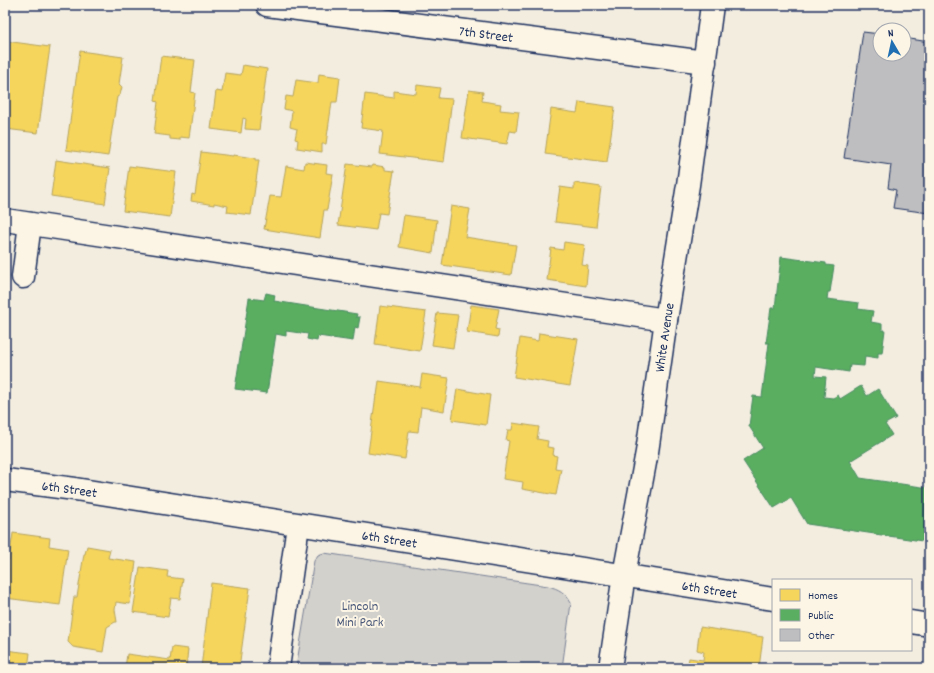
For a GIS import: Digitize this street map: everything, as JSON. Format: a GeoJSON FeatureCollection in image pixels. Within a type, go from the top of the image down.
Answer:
{"type":"FeatureCollection","features":[{"type":"Feature","properties":{"kind":"street","name":"7th Street"},"geometry":{"type":"LineString","coordinates":[[267,5],[705,62]]}},
{"type":"Feature","properties":{"kind":"street","name":"White Avenue"},"geometry":{"type":"LineString","coordinates":[[610,668],[624,575],[647,452],[666,320],[688,185],[712,5]]}},
{"type":"Feature","properties":{"kind":"street"},"geometry":{"type":"LineString","coordinates":[[5,220],[666,320]]}},
{"type":"Feature","properties":{"kind":"street"},"geometry":{"type":"LineString","coordinates":[[22,277],[30,224]]}},
{"type":"Feature","properties":{"kind":"street","name":"6th Street"},"geometry":{"type":"LineString","coordinates":[[5,480],[75,489],[624,575],[772,600]]}},
{"type":"Feature","properties":{"kind":"street"},"geometry":{"type":"LineString","coordinates":[[278,668],[298,525]]}},
{"type":"Feature","properties":{"kind":"street"},"geometry":{"type":"LineString","coordinates":[[912,622],[929,625]]}},
{"type":"Feature","properties":{"kind":"green space","name":"Lincoln Mini Park"},"geometry":{"type":"Polygon","coordinates":[[[324,553],[548,586],[559,590],[571,603],[562,668],[296,668],[314,561],[318,555],[324,553]]]}},
{"type":"Feature","properties":{"kind":"building: Homes"},"geometry":{"type":"Polygon","coordinates":[[[5,41],[50,47],[38,133],[5,129],[5,41]]]}},
{"type":"Feature","properties":{"kind":"building: Homes"},"geometry":{"type":"Polygon","coordinates":[[[80,51],[123,57],[119,84],[122,87],[120,95],[117,97],[108,156],[66,150],[80,51]]]}},
{"type":"Feature","properties":{"kind":"building: Homes"},"geometry":{"type":"Polygon","coordinates":[[[161,56],[195,60],[191,92],[195,93],[189,138],[180,137],[180,140],[170,139],[170,136],[154,134],[158,102],[155,101],[161,56]]]}},
{"type":"Feature","properties":{"kind":"building: Homes"},"geometry":{"type":"Polygon","coordinates":[[[243,65],[267,69],[259,130],[245,129],[246,119],[243,118],[241,133],[211,129],[216,91],[222,92],[225,73],[241,75],[243,65]]]}},
{"type":"Feature","properties":{"kind":"building: Homes"},"geometry":{"type":"Polygon","coordinates":[[[319,74],[340,77],[337,102],[332,102],[326,144],[322,144],[322,152],[297,148],[298,140],[295,139],[297,129],[290,127],[292,111],[284,109],[286,96],[293,97],[296,80],[318,83],[319,74]]]}},
{"type":"Feature","properties":{"kind":"building: Homes"},"geometry":{"type":"Polygon","coordinates":[[[417,85],[440,88],[438,98],[452,99],[444,162],[380,154],[383,131],[361,128],[365,94],[394,98],[394,91],[416,94],[417,85]]]}},
{"type":"Feature","properties":{"kind":"building: Homes"},"geometry":{"type":"Polygon","coordinates":[[[469,90],[483,92],[482,101],[501,104],[500,110],[519,112],[516,132],[510,131],[507,144],[462,138],[469,90]]]}},
{"type":"Feature","properties":{"kind":"building: Homes"},"geometry":{"type":"Polygon","coordinates":[[[579,102],[615,107],[607,162],[545,154],[551,109],[577,113],[579,102]]]}},
{"type":"Feature","properties":{"kind":"building: Homes"},"geometry":{"type":"Polygon","coordinates":[[[201,152],[255,158],[255,160],[259,160],[251,215],[227,212],[228,206],[191,201],[192,194],[195,195],[201,152]]]}},
{"type":"Feature","properties":{"kind":"building: Homes"},"geometry":{"type":"Polygon","coordinates":[[[56,160],[110,168],[105,204],[51,196],[56,160]]]}},
{"type":"Feature","properties":{"kind":"building: Homes"},"geometry":{"type":"Polygon","coordinates":[[[305,162],[327,165],[326,173],[333,174],[327,210],[324,210],[320,238],[264,229],[270,196],[281,197],[286,166],[304,169],[305,162]]]}},
{"type":"Feature","properties":{"kind":"building: Homes"},"geometry":{"type":"Polygon","coordinates":[[[347,164],[372,167],[373,165],[385,167],[385,170],[394,171],[387,214],[379,213],[376,230],[338,225],[347,164]]]}},
{"type":"Feature","properties":{"kind":"building: Homes"},"geometry":{"type":"Polygon","coordinates":[[[129,166],[176,172],[170,217],[123,211],[129,166]]]}},
{"type":"Feature","properties":{"kind":"building: Homes"},"geometry":{"type":"Polygon","coordinates":[[[574,183],[601,187],[596,227],[555,222],[560,187],[574,189],[574,183]]]}},
{"type":"Feature","properties":{"kind":"building: Homes"},"geometry":{"type":"Polygon","coordinates":[[[451,206],[470,209],[465,237],[516,245],[511,275],[442,265],[451,206]]]}},
{"type":"Feature","properties":{"kind":"building: Homes"},"geometry":{"type":"Polygon","coordinates":[[[404,215],[437,220],[433,253],[399,247],[404,215]]]}},
{"type":"Feature","properties":{"kind":"building: Homes"},"geometry":{"type":"Polygon","coordinates":[[[564,242],[585,245],[582,265],[588,266],[586,286],[547,280],[551,248],[563,250],[564,242]]]}},
{"type":"Feature","properties":{"kind":"building: Homes"},"geometry":{"type":"Polygon","coordinates":[[[471,305],[499,309],[495,329],[499,330],[498,337],[467,332],[471,305]]]}},
{"type":"Feature","properties":{"kind":"building: Homes"},"geometry":{"type":"Polygon","coordinates":[[[380,306],[426,312],[420,351],[375,344],[380,306]]]}},
{"type":"Feature","properties":{"kind":"building: Homes"},"geometry":{"type":"Polygon","coordinates":[[[437,313],[458,315],[453,348],[432,345],[437,313]]]}},
{"type":"Feature","properties":{"kind":"building: Homes"},"geometry":{"type":"Polygon","coordinates":[[[539,333],[578,339],[570,386],[514,377],[520,338],[538,341],[539,333]]]}},
{"type":"Feature","properties":{"kind":"building: Homes"},"geometry":{"type":"Polygon","coordinates":[[[422,374],[449,378],[444,411],[421,407],[418,432],[409,431],[405,459],[368,453],[379,381],[420,387],[422,374]]]}},
{"type":"Feature","properties":{"kind":"building: Homes"},"geometry":{"type":"Polygon","coordinates":[[[457,389],[490,395],[486,425],[452,420],[457,389]]]}},
{"type":"Feature","properties":{"kind":"building: Homes"},"geometry":{"type":"Polygon","coordinates":[[[513,423],[539,427],[537,439],[548,441],[547,447],[554,448],[553,455],[557,456],[555,468],[561,469],[556,495],[522,489],[523,482],[503,479],[509,441],[506,440],[508,430],[512,430],[513,423]]]}},
{"type":"Feature","properties":{"kind":"building: Homes"},"geometry":{"type":"Polygon","coordinates":[[[13,533],[50,538],[49,546],[68,549],[60,605],[5,598],[5,586],[8,569],[5,569],[5,559],[9,560],[13,533]]]}},
{"type":"Feature","properties":{"kind":"building: Homes"},"geometry":{"type":"Polygon","coordinates":[[[87,546],[110,550],[108,558],[136,562],[130,604],[116,602],[115,610],[117,622],[107,627],[103,652],[73,647],[68,642],[74,597],[77,597],[84,554],[87,546]]]}},
{"type":"Feature","properties":{"kind":"building: Homes"},"geometry":{"type":"Polygon","coordinates":[[[140,567],[168,571],[167,577],[183,579],[180,599],[171,598],[168,617],[133,612],[140,567]]]}},
{"type":"Feature","properties":{"kind":"building: Homes"},"geometry":{"type":"Polygon","coordinates":[[[211,583],[250,588],[239,668],[201,668],[211,583]]]}},
{"type":"Feature","properties":{"kind":"building: Homes"},"geometry":{"type":"Polygon","coordinates":[[[700,627],[763,637],[759,668],[687,668],[689,658],[703,660],[704,652],[697,650],[700,627]]]}},
{"type":"Feature","properties":{"kind":"building: Homes"},"geometry":{"type":"Polygon","coordinates":[[[172,647],[188,649],[186,668],[125,668],[127,654],[170,660],[172,647]]]}},
{"type":"Feature","properties":{"kind":"building: Homes"},"geometry":{"type":"Polygon","coordinates":[[[5,650],[30,653],[28,668],[5,668],[5,650]]]}},
{"type":"Feature","properties":{"kind":"building: Public"},"geometry":{"type":"Polygon","coordinates":[[[781,257],[826,263],[826,265],[834,266],[830,292],[828,292],[827,299],[859,303],[858,309],[873,311],[871,322],[882,324],[882,330],[885,330],[882,353],[878,353],[878,358],[865,356],[864,366],[850,365],[849,372],[816,367],[815,376],[826,377],[824,397],[833,398],[838,395],[840,399],[861,386],[867,396],[878,389],[896,418],[885,424],[892,435],[850,461],[860,478],[929,488],[929,542],[807,524],[791,498],[774,508],[743,461],[763,448],[749,426],[753,396],[762,397],[769,343],[766,343],[771,308],[775,308],[781,257]]]}},
{"type":"Feature","properties":{"kind":"building: Public"},"geometry":{"type":"Polygon","coordinates":[[[266,293],[275,295],[274,301],[357,314],[356,317],[360,317],[358,328],[355,327],[353,341],[318,336],[317,341],[307,339],[308,334],[286,331],[286,336],[276,334],[267,393],[235,389],[249,298],[264,300],[266,293]]]}},
{"type":"Feature","properties":{"kind":"building: Other"},"geometry":{"type":"Polygon","coordinates":[[[863,32],[872,33],[872,62],[912,62],[912,39],[929,42],[929,213],[893,208],[896,190],[888,188],[891,165],[844,158],[863,32]]]}}]}
